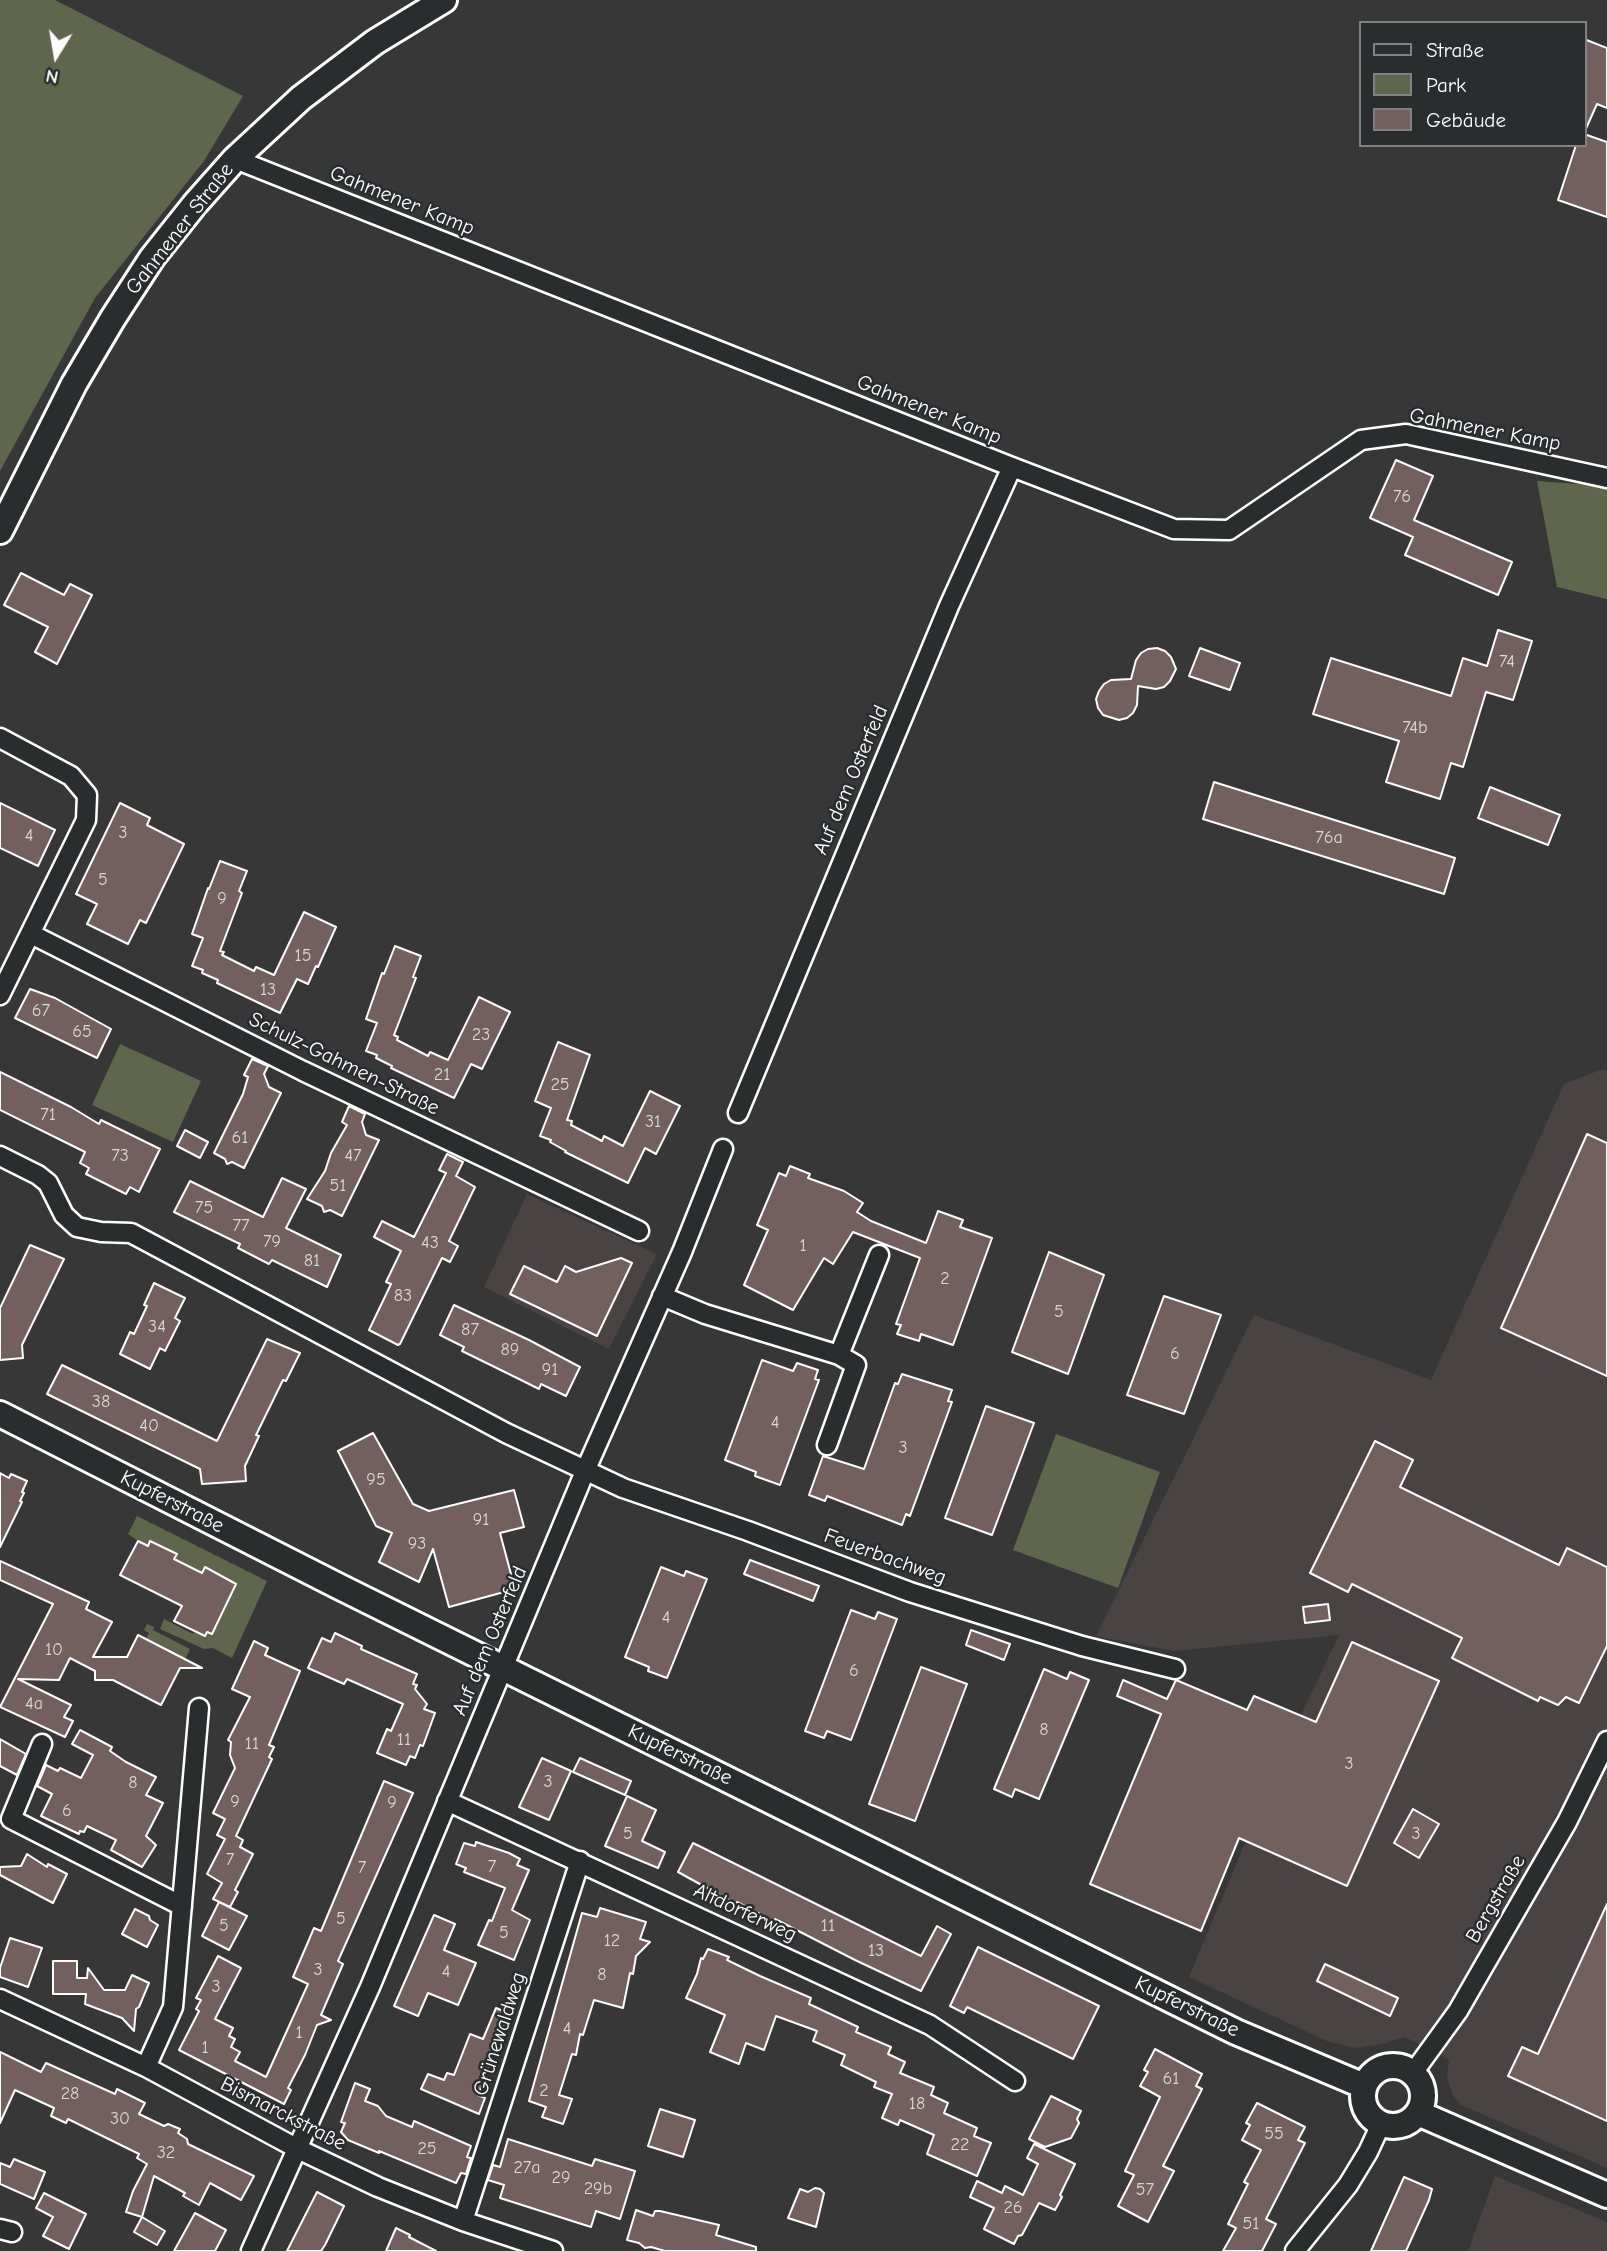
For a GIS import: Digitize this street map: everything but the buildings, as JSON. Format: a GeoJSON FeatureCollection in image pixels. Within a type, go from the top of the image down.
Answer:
{"type":"FeatureCollection","features":[{"type":"Feature","properties":{"kind":"street","name":"Gahmener Straße"},"geometry":{"type":"LineString","coordinates":[[0,531],[74,384],[152,258],[235,159],[301,98],[375,42],[444,0]]}},
{"type":"Feature","properties":{"kind":"street","name":"Gahmener Kamp"},"geometry":{"type":"LineString","coordinates":[[235,159],[1174,529],[1230,530],[1361,440],[1406,433],[1607,478]]}},
{"type":"Feature","properties":{"kind":"street","name":"Auf dem Osterfeld"},"geometry":{"type":"LineString","coordinates":[[738,1113],[949,606],[1012,467]]}},
{"type":"Feature","properties":{"kind":"street"},"geometry":{"type":"LineString","coordinates":[[0,738],[71,776],[87,795],[86,820],[0,995]]}},
{"type":"Feature","properties":{"kind":"street","name":"Schulz-Gahmen-Straße"},"geometry":{"type":"LineString","coordinates":[[31,934],[303,1071],[639,1231]]}},
{"type":"Feature","properties":{"kind":"street","name":"Auf dem Osterfeld"},"geometry":{"type":"LineString","coordinates":[[251,2251],[381,1961],[723,1149]]}},
{"type":"Feature","properties":{"kind":"street"},"geometry":{"type":"LineString","coordinates":[[0,1156],[48,1183],[64,1214],[77,1227],[100,1232],[131,1233],[506,1433],[586,1469]]}},
{"type":"Feature","properties":{"kind":"street"},"geometry":{"type":"LineString","coordinates":[[839,1355],[878,1255]]}},
{"type":"Feature","properties":{"kind":"street"},"geometry":{"type":"LineString","coordinates":[[662,1296],[705,1314],[839,1355],[856,1364],[827,1445]]}},
{"type":"Feature","properties":{"kind":"street","name":"Kupferstraße"},"geometry":{"type":"LineString","coordinates":[[0,1414],[340,1587],[1236,2032],[1364,2086]]}},
{"type":"Feature","properties":{"kind":"street","name":"Feuerbachweg"},"geometry":{"type":"LineString","coordinates":[[586,1469],[623,1489],[748,1531],[910,1592],[1082,1646],[1175,1669]]}},
{"type":"Feature","properties":{"kind":"street"},"geometry":{"type":"LineString","coordinates":[[146,2067],[173,2007],[199,1708]]}},
{"type":"Feature","properties":{"kind":"street","name":"Bergstraße"},"geometry":{"type":"LineString","coordinates":[[1413,2073],[1458,2011],[1481,1972],[1567,1822],[1607,1741]]}},
{"type":"Feature","properties":{"kind":"street"},"geometry":{"type":"LineString","coordinates":[[42,1744],[11,1819],[182,1906]]}},
{"type":"Feature","properties":{"kind":"street","name":"Altdorferweg"},"geometry":{"type":"LineString","coordinates":[[447,1801],[930,2025],[1015,2081]]}},
{"type":"Feature","properties":{"kind":"street","name":"Grünewaldweg"},"geometry":{"type":"LineString","coordinates":[[463,2221],[580,1861]]}},
{"type":"Feature","properties":{"kind":"street","name":"Bismarckstraße"},"geometry":{"type":"LineString","coordinates":[[0,1999],[146,2067],[299,2149],[378,2187],[463,2221],[553,2251]]}},
{"type":"Feature","properties":{"kind":"street"},"geometry":{"type":"LineString","coordinates":[[1385,2066],[1404,2067],[1413,2073],[1422,2087],[1423,2097],[1418,2113],[1401,2125],[1381,2124],[1371,2117],[1365,2108],[1364,2086],[1376,2071],[1385,2066]]}},
{"type":"Feature","properties":{"kind":"street"},"geometry":{"type":"LineString","coordinates":[[1418,2113],[1607,2195]]}},
{"type":"Feature","properties":{"kind":"street"},"geometry":{"type":"LineString","coordinates":[[1295,2251],[1348,2185],[1381,2124]]}},
{"type":"Feature","properties":{"kind":"shaded area"},"geometry":{"type":"Polygon","coordinates":[[[1603,1069],[1607,1071],[1607,2168],[1461,2105],[1453,2095],[1447,2077],[1449,2060],[1405,2037],[1357,2048],[1329,2042],[1189,1977],[1282,1755],[1339,1635],[1174,1651],[1096,1636],[1254,1315],[1431,1380],[1564,1084],[1603,1069]]]}},
{"type":"Feature","properties":{"kind":"shaded area"},"geometry":{"type":"Polygon","coordinates":[[[527,1194],[657,1254],[609,1349],[484,1287],[527,1194]]]}},
{"type":"Feature","properties":{"kind":"shaded area"},"geometry":{"type":"Polygon","coordinates":[[[1495,2176],[1607,2222],[1607,2251],[1468,2251],[1495,2176]]]}},
{"type":"Feature","properties":{"kind":"green space"},"geometry":{"type":"Polygon","coordinates":[[[0,0],[55,0],[243,96],[204,161],[95,298],[0,471],[0,0]]]}},
{"type":"Feature","properties":{"kind":"green space"},"geometry":{"type":"Polygon","coordinates":[[[1537,481],[1607,486],[1607,599],[1557,587],[1537,481]]]}},
{"type":"Feature","properties":{"kind":"green space"},"geometry":{"type":"Polygon","coordinates":[[[120,1044],[201,1081],[173,1142],[92,1105],[120,1044]]]}},
{"type":"Feature","properties":{"kind":"green space"},"geometry":{"type":"Polygon","coordinates":[[[1056,1434],[1160,1472],[1118,1588],[1013,1550],[1056,1434]]]}},
{"type":"Feature","properties":{"kind":"green space"},"geometry":{"type":"Polygon","coordinates":[[[137,1516],[267,1581],[232,1658],[213,1648],[204,1649],[160,1629],[164,1619],[193,1634],[195,1631],[212,1634],[217,1624],[212,1621],[216,1614],[222,1616],[236,1584],[205,1567],[202,1573],[174,1559],[176,1553],[151,1541],[148,1546],[138,1541],[128,1534],[137,1516]]]}},
{"type":"Feature","properties":{"kind":"green space"},"geometry":{"type":"Polygon","coordinates":[[[147,1624],[154,1627],[153,1630],[190,1649],[185,1659],[146,1639],[149,1633],[144,1630],[147,1624]]]}}]}
